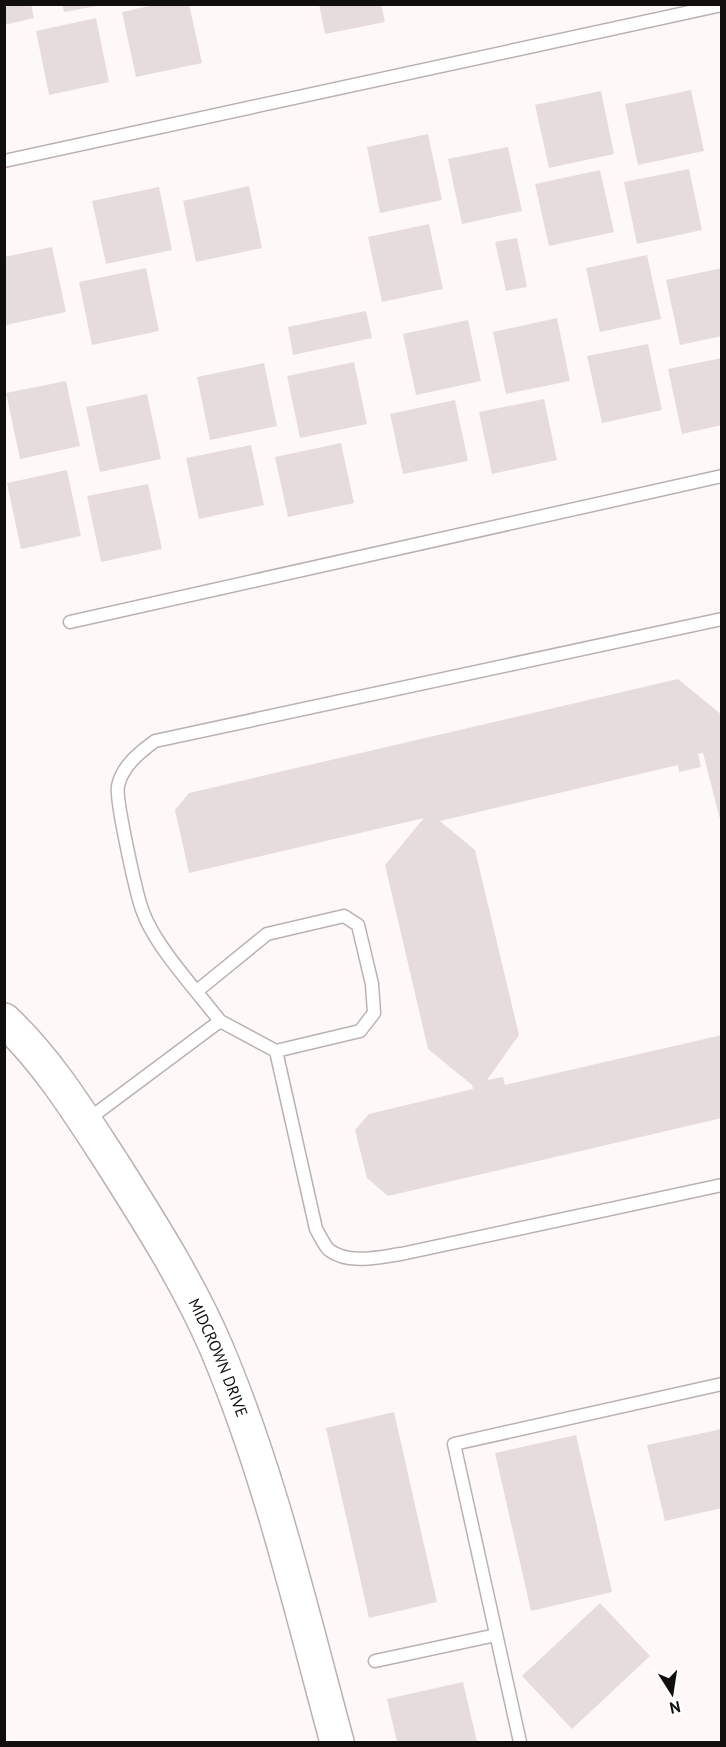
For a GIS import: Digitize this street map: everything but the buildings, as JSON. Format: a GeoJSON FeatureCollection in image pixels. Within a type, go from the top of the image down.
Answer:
{"type":"FeatureCollection","features":[{"type":"Feature","properties":{"kind":"street","name":"MIDCROWN DRIVE"},"geometry":{"type":"LineString","coordinates":[[4,1020],[27,1041],[85,1121],[159,1237],[216,1346],[260,1460],[337,1743]]}},
{"type":"Feature","properties":{"kind":"lane"},"geometry":{"type":"LineString","coordinates":[[4,160],[722,5]]}},
{"type":"Feature","properties":{"kind":"lane"},"geometry":{"type":"LineString","coordinates":[[70,622],[722,476]]}},
{"type":"Feature","properties":{"kind":"lane"},"geometry":{"type":"LineString","coordinates":[[197,991],[267,934],[344,916],[358,926],[372,984],[374,1013],[360,1030],[276,1051],[220,1021],[164,948],[143,913],[121,814],[118,786],[133,757],[155,741],[722,619]]}},
{"type":"Feature","properties":{"kind":"lane"},"geometry":{"type":"LineString","coordinates":[[85,1121],[220,1021]]}},
{"type":"Feature","properties":{"kind":"lane"},"geometry":{"type":"LineString","coordinates":[[276,1051],[316,1229],[328,1249],[342,1256],[366,1259],[401,1254],[722,1185]]}},
{"type":"Feature","properties":{"kind":"lane"},"geometry":{"type":"LineString","coordinates":[[520,1743],[454,1444],[722,1384]]}},
{"type":"Feature","properties":{"kind":"lane"},"geometry":{"type":"LineString","coordinates":[[375,1661],[496,1635]]}}]}
